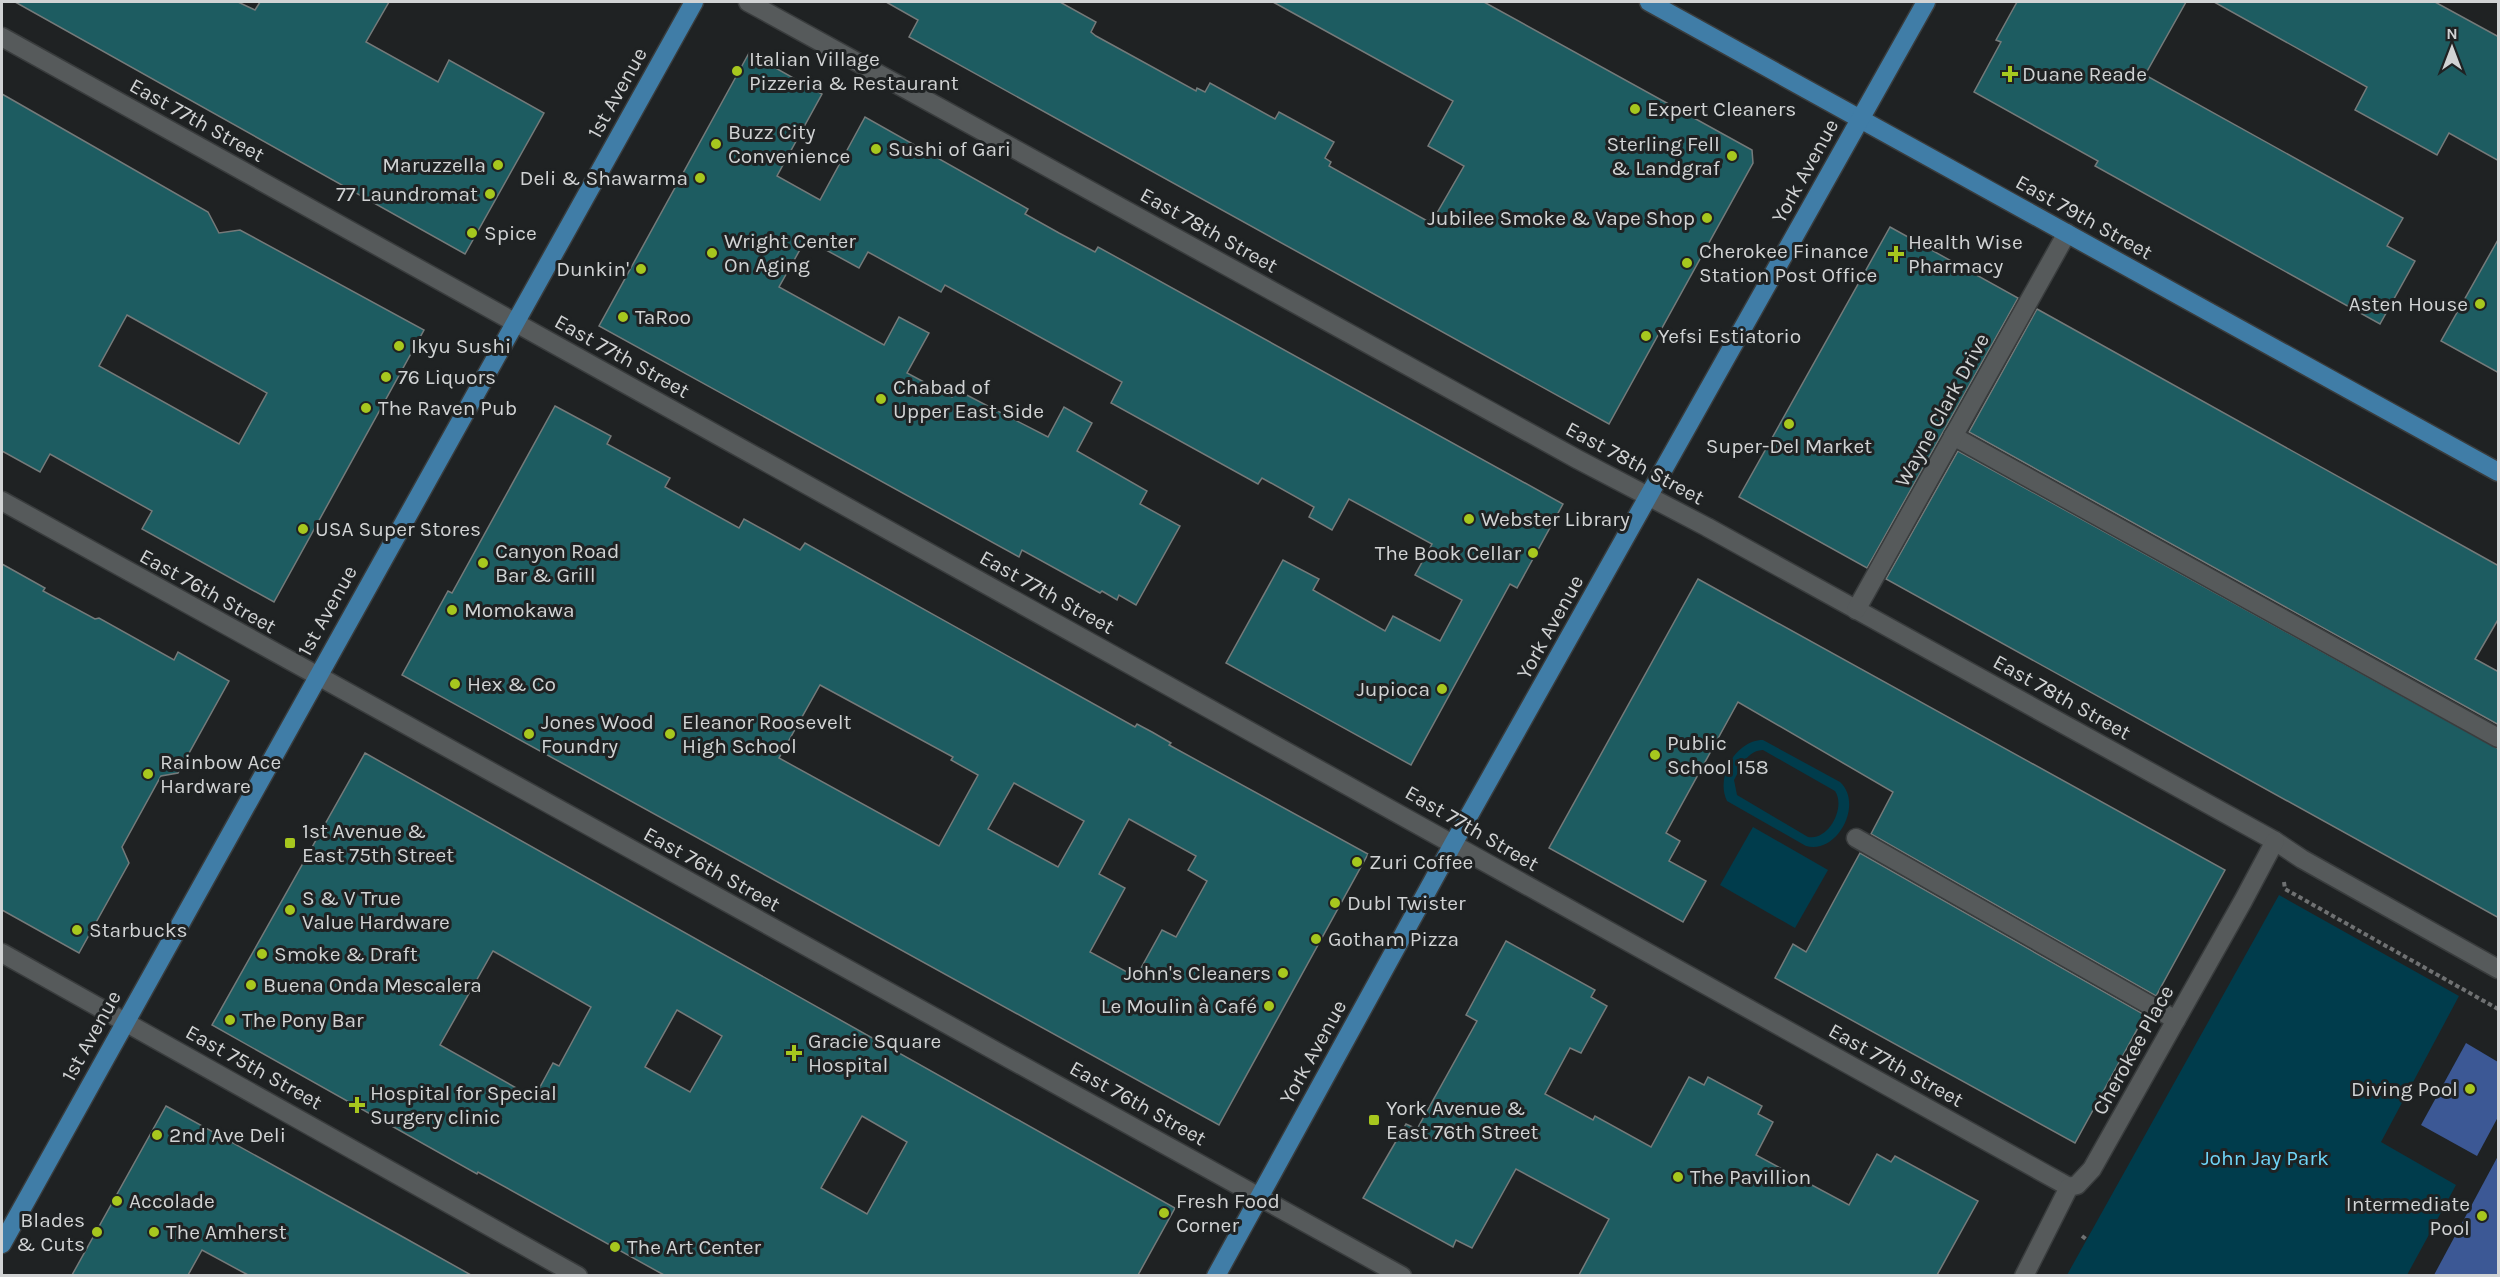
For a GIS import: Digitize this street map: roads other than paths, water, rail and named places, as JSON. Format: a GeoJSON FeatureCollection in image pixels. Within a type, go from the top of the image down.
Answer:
{"type":"FeatureCollection","features":[{"type":"Feature","properties":{"kind":"main road","name":"1st Avenue"},"geometry":{"type":"LineString","coordinates":[[2,1244],[694,2]]}},
{"type":"Feature","properties":{"kind":"main road","name":"East 79th Street"},"geometry":{"type":"LineString","coordinates":[[1649,2],[2499,472]]}},
{"type":"Feature","properties":{"kind":"main road","name":"York Avenue"},"geometry":{"type":"LineString","coordinates":[[1216,1275],[1453,844],[1926,2]]}},
{"type":"Feature","properties":{"kind":"street","name":"East 78th Street"},"geometry":{"type":"LineString","coordinates":[[748,2],[1576,459],[1856,609],[2275,841],[2302,859],[2499,969]]}},
{"type":"Feature","properties":{"kind":"street","name":"East 77th Street"},"geometry":{"type":"LineString","coordinates":[[2,37],[2070,1187]]}},
{"type":"Feature","properties":{"kind":"street","name":"Wayne Clark Drive"},"geometry":{"type":"LineString","coordinates":[[1856,609],[2067,232]]}},
{"type":"Feature","properties":{"kind":"street"},"geometry":{"type":"LineString","coordinates":[[1953,436],[2499,738]]}},
{"type":"Feature","properties":{"kind":"street","name":"East 76th Street"},"geometry":{"type":"LineString","coordinates":[[2,501],[1402,1275]]}},
{"type":"Feature","properties":{"kind":"street"},"geometry":{"type":"LineString","coordinates":[[1856,838],[2176,1020]]}},
{"type":"Feature","properties":{"kind":"street","name":"Cherokee Place"},"geometry":{"type":"LineString","coordinates":[[2024,1275],[2070,1187],[2077,1185],[2092,1169],[2275,841]]}},
{"type":"Feature","properties":{"kind":"street","name":"East 75th Street"},"geometry":{"type":"LineString","coordinates":[[2,953],[578,1275]]}},
{"type":"Feature","properties":{"kind":"water","name":"Diving Pool"},"geometry":{"type":"Polygon","coordinates":[[[2466,1043],[2498,1062],[2498,1117],[2477,1156],[2421,1125],[2466,1043]]]}},
{"type":"Feature","properties":{"kind":"water","name":"Intermediate Pool"},"geometry":{"type":"Polygon","coordinates":[[[2498,1156],[2498,1275],[2434,1275],[2498,1156]]]}},
{"type":"Feature","properties":{"kind":"place","name":"Italian Village Pizzeria & Restaurant"},"geometry":{"type":"Point","coordinates":[737,71]}},
{"type":"Feature","properties":{"kind":"place","name":"Duane Reade"},"geometry":{"type":"Point","coordinates":[2010,74]}},
{"type":"Feature","properties":{"kind":"place","name":"Expert Cleaners"},"geometry":{"type":"Point","coordinates":[1635,109]}},
{"type":"Feature","properties":{"kind":"place","name":"Buzz City Convenience"},"geometry":{"type":"Point","coordinates":[716,144]}},
{"type":"Feature","properties":{"kind":"place","name":"Sushi of Gari"},"geometry":{"type":"Point","coordinates":[876,149]}},
{"type":"Feature","properties":{"kind":"place","name":"Sterling Fell & Landgraf"},"geometry":{"type":"Point","coordinates":[1732,156]}},
{"type":"Feature","properties":{"kind":"place","name":"Maruzzella"},"geometry":{"type":"Point","coordinates":[498,165]}},
{"type":"Feature","properties":{"kind":"place","name":"Deli & Shawarma"},"geometry":{"type":"Point","coordinates":[700,178]}},
{"type":"Feature","properties":{"kind":"place","name":"77 Laundromat"},"geometry":{"type":"Point","coordinates":[490,194]}},
{"type":"Feature","properties":{"kind":"place","name":"Jubilee Smoke & Vape Shop"},"geometry":{"type":"Point","coordinates":[1707,218]}},
{"type":"Feature","properties":{"kind":"place","name":"Spice"},"geometry":{"type":"Point","coordinates":[472,233]}},
{"type":"Feature","properties":{"kind":"place","name":"Wright Center On Aging"},"geometry":{"type":"Point","coordinates":[712,253]}},
{"type":"Feature","properties":{"kind":"place","name":"Health Wise Pharmacy"},"geometry":{"type":"Point","coordinates":[1896,254]}},
{"type":"Feature","properties":{"kind":"place","name":"Cherokee Finance Station Post Office"},"geometry":{"type":"Point","coordinates":[1687,263]}},
{"type":"Feature","properties":{"kind":"place","name":"Dunkin'"},"geometry":{"type":"Point","coordinates":[641,269]}},
{"type":"Feature","properties":{"kind":"place","name":"Asten House"},"geometry":{"type":"Point","coordinates":[2480,304]}},
{"type":"Feature","properties":{"kind":"place","name":"TaRoo"},"geometry":{"type":"Point","coordinates":[623,317]}},
{"type":"Feature","properties":{"kind":"place","name":"Yefsi Estiatorio"},"geometry":{"type":"Point","coordinates":[1646,336]}},
{"type":"Feature","properties":{"kind":"place","name":"Ikyu Sushi"},"geometry":{"type":"Point","coordinates":[399,346]}},
{"type":"Feature","properties":{"kind":"place","name":"76 Liquors"},"geometry":{"type":"Point","coordinates":[386,377]}},
{"type":"Feature","properties":{"kind":"place","name":"Chabad of Upper East Side"},"geometry":{"type":"Point","coordinates":[881,399]}},
{"type":"Feature","properties":{"kind":"place","name":"The Raven Pub"},"geometry":{"type":"Point","coordinates":[366,408]}},
{"type":"Feature","properties":{"kind":"place","name":"Super-Del Market"},"geometry":{"type":"Point","coordinates":[1789,424]}},
{"type":"Feature","properties":{"kind":"place","name":"Webster Library"},"geometry":{"type":"Point","coordinates":[1469,519]}},
{"type":"Feature","properties":{"kind":"place","name":"USA Super Stores"},"geometry":{"type":"Point","coordinates":[303,529]}},
{"type":"Feature","properties":{"kind":"place","name":"The Book Cellar"},"geometry":{"type":"Point","coordinates":[1533,553]}},
{"type":"Feature","properties":{"kind":"place","name":"Canyon Road Bar & Grill"},"geometry":{"type":"Point","coordinates":[483,563]}},
{"type":"Feature","properties":{"kind":"place","name":"Momokawa"},"geometry":{"type":"Point","coordinates":[452,610]}},
{"type":"Feature","properties":{"kind":"place","name":"Hex & Co"},"geometry":{"type":"Point","coordinates":[455,684]}},
{"type":"Feature","properties":{"kind":"place","name":"Jupioca"},"geometry":{"type":"Point","coordinates":[1442,689]}},
{"type":"Feature","properties":{"kind":"place","name":"Jones Wood Foundry"},"geometry":{"type":"Point","coordinates":[529,734]}},
{"type":"Feature","properties":{"kind":"place","name":"Eleanor Roosevelt High School"},"geometry":{"type":"Point","coordinates":[670,734]}},
{"type":"Feature","properties":{"kind":"place","name":"Public School 158"},"geometry":{"type":"Point","coordinates":[1655,755]}},
{"type":"Feature","properties":{"kind":"place","name":"Rainbow Ace Hardware"},"geometry":{"type":"Point","coordinates":[148,774]}},
{"type":"Feature","properties":{"kind":"place","name":"1st Avenue & East 75th Street"},"geometry":{"type":"Point","coordinates":[290,843]}},
{"type":"Feature","properties":{"kind":"place","name":"Zuri Coffee"},"geometry":{"type":"Point","coordinates":[1357,862]}},
{"type":"Feature","properties":{"kind":"place","name":"Dubl Twister"},"geometry":{"type":"Point","coordinates":[1335,903]}},
{"type":"Feature","properties":{"kind":"place","name":"S & V True Value Hardware"},"geometry":{"type":"Point","coordinates":[290,910]}},
{"type":"Feature","properties":{"kind":"place","name":"Starbucks"},"geometry":{"type":"Point","coordinates":[77,930]}},
{"type":"Feature","properties":{"kind":"place","name":"Gotham Pizza"},"geometry":{"type":"Point","coordinates":[1316,939]}},
{"type":"Feature","properties":{"kind":"place","name":"Smoke & Draft"},"geometry":{"type":"Point","coordinates":[262,954]}},
{"type":"Feature","properties":{"kind":"place","name":"John's Cleaners"},"geometry":{"type":"Point","coordinates":[1283,973]}},
{"type":"Feature","properties":{"kind":"place","name":"Buena Onda Mescalera"},"geometry":{"type":"Point","coordinates":[251,985]}},
{"type":"Feature","properties":{"kind":"place","name":"Le Moulin à Café"},"geometry":{"type":"Point","coordinates":[1269,1006]}},
{"type":"Feature","properties":{"kind":"place","name":"The Pony Bar"},"geometry":{"type":"Point","coordinates":[230,1020]}},
{"type":"Feature","properties":{"kind":"place","name":"Gracie Square Hospital"},"geometry":{"type":"Point","coordinates":[794,1053]}},
{"type":"Feature","properties":{"kind":"place","name":"Diving Pool"},"geometry":{"type":"Point","coordinates":[2470,1089]}},
{"type":"Feature","properties":{"kind":"place","name":"Hospital for Special Surgery clinic"},"geometry":{"type":"Point","coordinates":[357,1105]}},
{"type":"Feature","properties":{"kind":"place","name":"York Avenue & East 76th Street"},"geometry":{"type":"Point","coordinates":[1374,1120]}},
{"type":"Feature","properties":{"kind":"place","name":"2nd Ave Deli"},"geometry":{"type":"Point","coordinates":[157,1135]}},
{"type":"Feature","properties":{"kind":"place","name":"The Pavillion"},"geometry":{"type":"Point","coordinates":[1678,1177]}},
{"type":"Feature","properties":{"kind":"place","name":"Accolade"},"geometry":{"type":"Point","coordinates":[117,1201]}},
{"type":"Feature","properties":{"kind":"place","name":"Fresh Food Corner"},"geometry":{"type":"Point","coordinates":[1164,1213]}},
{"type":"Feature","properties":{"kind":"place","name":"Intermediate Pool"},"geometry":{"type":"Point","coordinates":[2482,1216]}},
{"type":"Feature","properties":{"kind":"place","name":"Blades & Cuts"},"geometry":{"type":"Point","coordinates":[97,1232]}},
{"type":"Feature","properties":{"kind":"place","name":"The Amherst"},"geometry":{"type":"Point","coordinates":[154,1232]}},
{"type":"Feature","properties":{"kind":"place","name":"The Art Center"},"geometry":{"type":"Point","coordinates":[615,1247]}},
{"type":"Feature","properties":{"kind":"park label","name":"John Jay Park"},"geometry":{"type":"Point","coordinates":[2265,1158]}}]}
